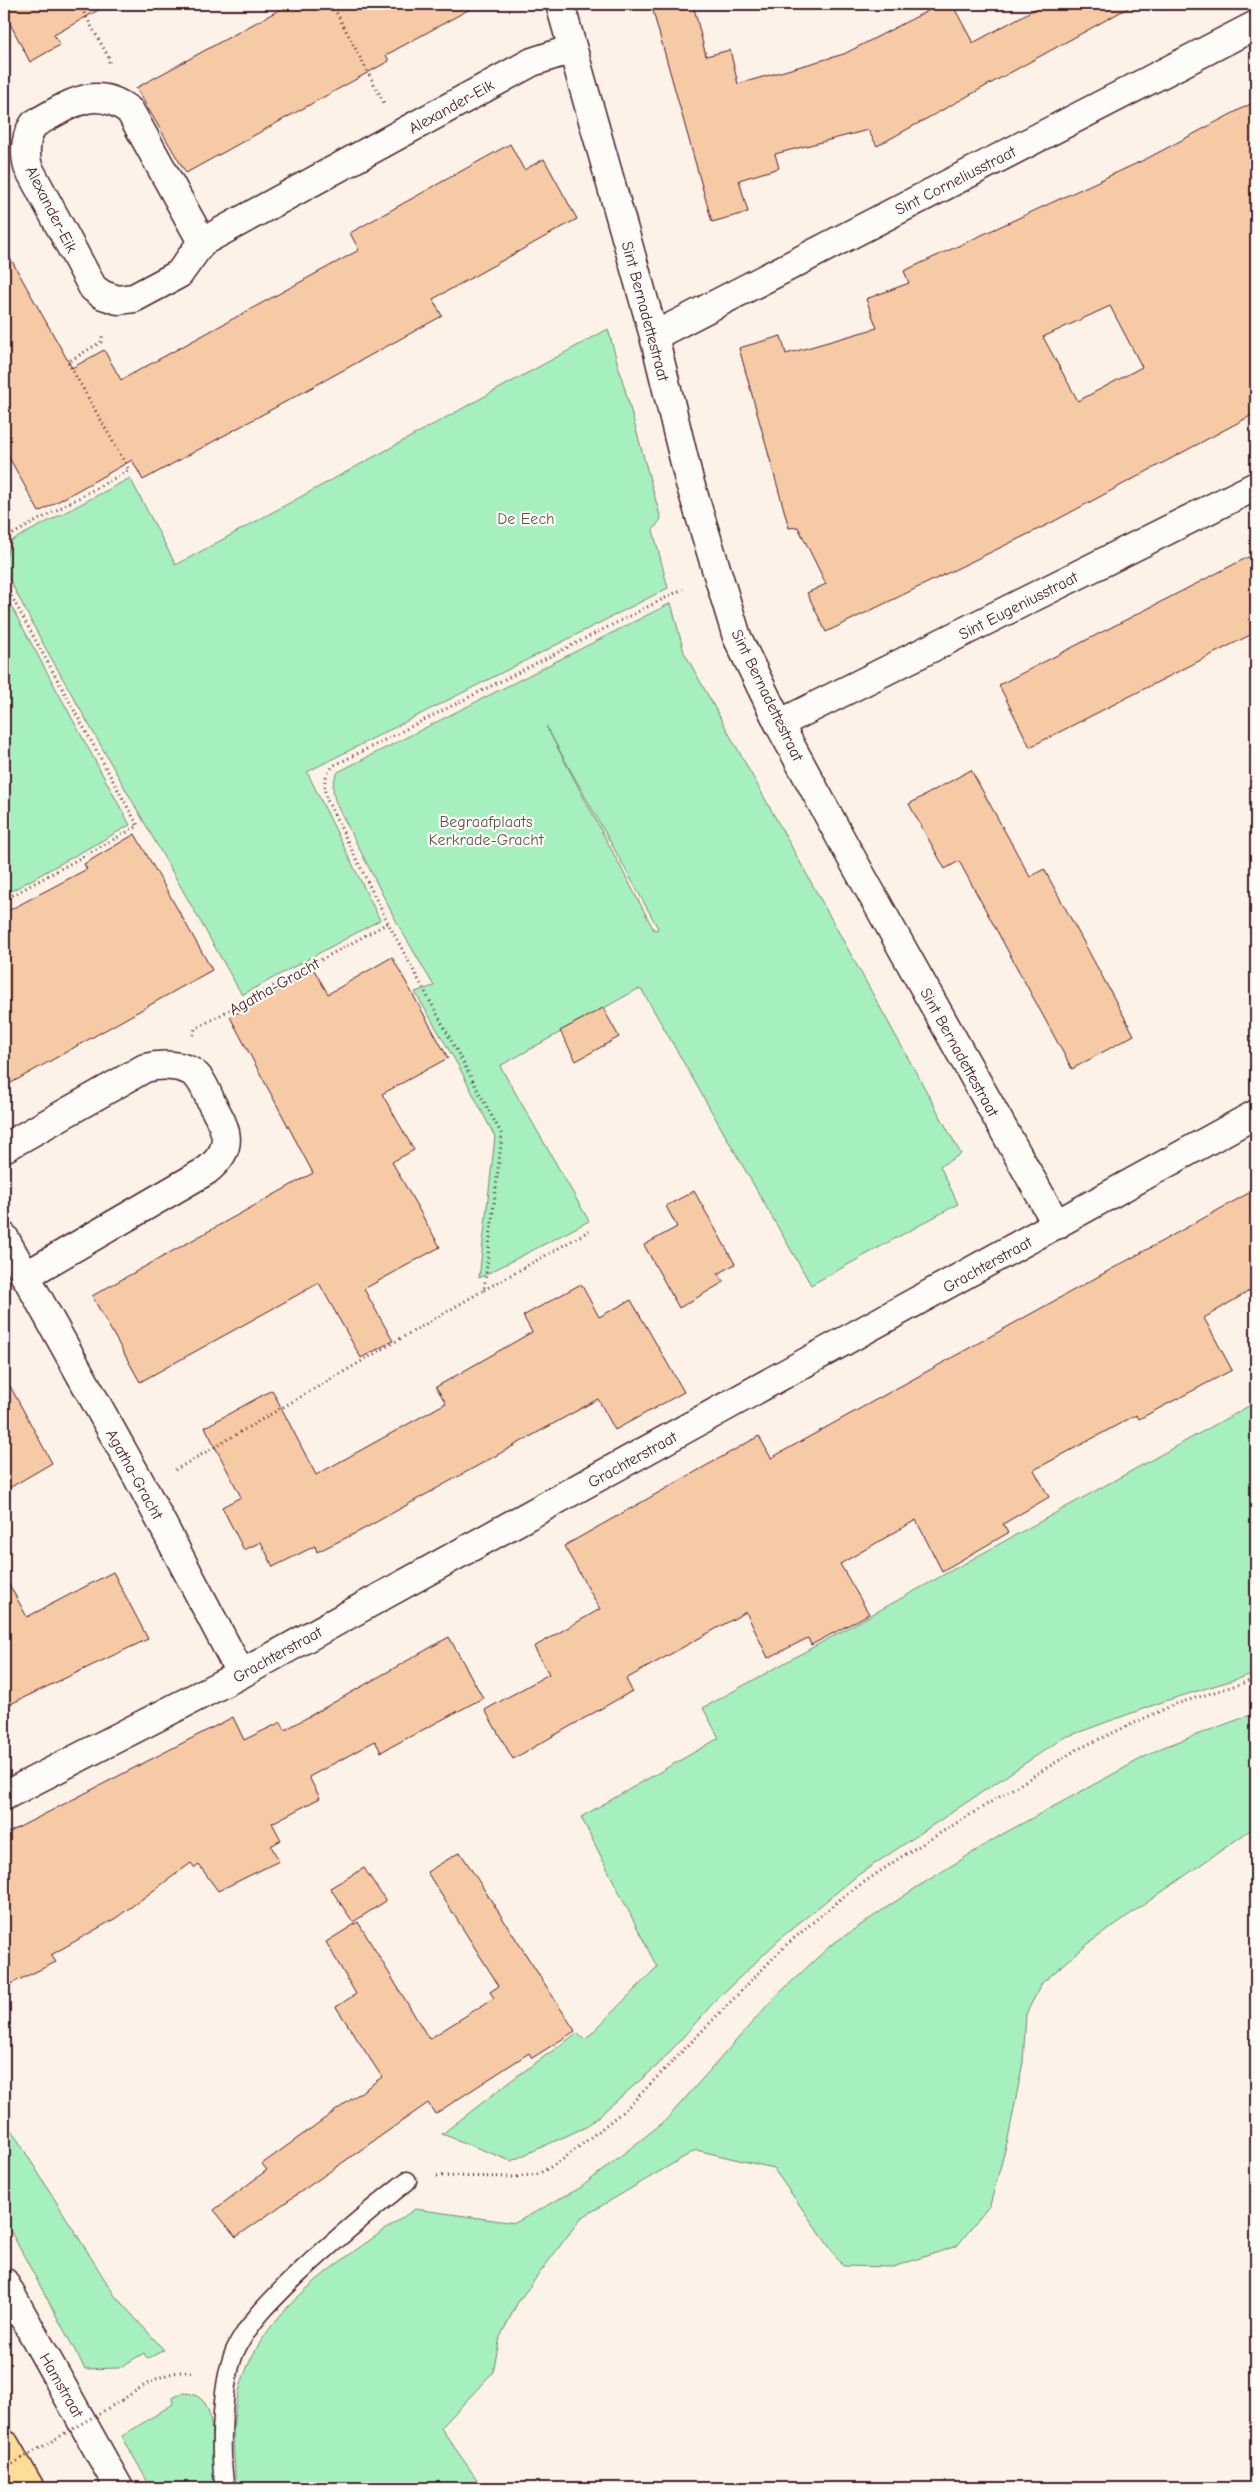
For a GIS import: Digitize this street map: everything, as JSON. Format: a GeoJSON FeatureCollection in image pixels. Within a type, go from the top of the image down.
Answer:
{"type":"FeatureCollection","features":[{"type":"Feature","properties":{"kind":"highway"},"geometry":{"type":"LineString","coordinates":[[4,2444],[30,2488]]}},
{"type":"Feature","properties":{"kind":"street","name":"Sint Bernadettestraat"},"geometry":{"type":"LineString","coordinates":[[560,4],[654,336],[689,480],[738,637],[779,724],[1057,1225]]}},
{"type":"Feature","properties":{"kind":"street","name":"Sint Corneliusstraat"},"geometry":{"type":"LineString","coordinates":[[654,336],[1256,25]]}},
{"type":"Feature","properties":{"kind":"street","name":"Alexander-Eik"},"geometry":{"type":"LineString","coordinates":[[107,98],[93,97],[81,99],[34,124],[29,131],[25,154],[28,167],[93,288],[118,300],[134,298],[179,274],[202,242],[532,62],[572,48]]}},
{"type":"Feature","properties":{"kind":"street"},"geometry":{"type":"LineString","coordinates":[[107,98],[119,102],[130,111],[202,242]]}},
{"type":"Feature","properties":{"kind":"street","name":"Sint Eugeniusstraat"},"geometry":{"type":"LineString","coordinates":[[779,724],[1256,486]]}},
{"type":"Feature","properties":{"kind":"street"},"geometry":{"type":"LineString","coordinates":[[4,1148],[145,1068],[155,1065],[181,1068],[198,1077],[226,1128],[227,1142],[220,1157],[206,1171],[25,1276]]}},
{"type":"Feature","properties":{"kind":"street","name":"Grachterstraat"},"geometry":{"type":"LineString","coordinates":[[4,1796],[241,1674],[1256,1114]]}},
{"type":"Feature","properties":{"kind":"street","name":"Agatha-Gracht"},"geometry":{"type":"LineString","coordinates":[[4,1237],[144,1489],[241,1674]]}},
{"type":"Feature","properties":{"kind":"street","name":"Hamstraat"},"geometry":{"type":"LineString","coordinates":[[4,2282],[119,2488]]}},
{"type":"Feature","properties":{"kind":"lane"},"geometry":{"type":"LineString","coordinates":[[225,2488],[222,2425],[231,2360],[237,2346],[266,2305],[329,2245],[407,2181]]}},
{"type":"Feature","properties":{"kind":"path"},"geometry":{"type":"LineString","coordinates":[[79,4],[109,58],[107,98]]}},
{"type":"Feature","properties":{"kind":"path"},"geometry":{"type":"LineString","coordinates":[[332,4],[400,134]]}},
{"type":"Feature","properties":{"kind":"path"},"geometry":{"type":"LineString","coordinates":[[4,539],[129,470],[68,362],[101,342],[111,298]]}},
{"type":"Feature","properties":{"kind":"path"},"geometry":{"type":"LineString","coordinates":[[484,1290],[502,1136],[388,923],[326,798],[324,787],[329,770],[353,756],[718,573]]}},
{"type":"Feature","properties":{"kind":"path"},"geometry":{"type":"LineString","coordinates":[[4,583],[138,826],[4,900]]}},
{"type":"Feature","properties":{"kind":"path","name":"Agatha-Gracht"},"geometry":{"type":"LineString","coordinates":[[181,1068],[195,1029],[388,923]]}},
{"type":"Feature","properties":{"kind":"path"},"geometry":{"type":"LineString","coordinates":[[144,1489],[484,1290],[589,1231]]}},
{"type":"Feature","properties":{"kind":"path"},"geometry":{"type":"LineString","coordinates":[[407,2181],[431,2176],[515,2177],[538,2174],[561,2161],[632,2103],[786,1945],[844,1896],[901,1856],[1076,1750],[1173,1705],[1256,1679]]}},
{"type":"Feature","properties":{"kind":"path"},"geometry":{"type":"LineString","coordinates":[[4,2469],[159,2377],[189,2372],[228,2380]]}},
{"type":"Feature","properties":{"kind":"green space","name":"De Eech"},"geometry":{"type":"Polygon","coordinates":[[[608,329],[661,519],[653,530],[668,588],[307,772],[380,920],[242,995],[41,640],[4,569],[4,562],[11,541],[130,478],[176,565],[608,329]]]}},
{"type":"Feature","properties":{"kind":"green space"},"geometry":{"type":"Polygon","coordinates":[[[4,593],[130,825],[4,895],[4,593]]]}},
{"type":"Feature","properties":{"kind":"green space","name":"Begraafplaats Kerkrade-Gracht"},"geometry":{"type":"Polygon","coordinates":[[[671,603],[684,652],[961,1154],[940,1166],[958,1204],[811,1285],[642,990],[638,989],[500,1066],[589,1221],[479,1278],[495,1137],[459,1067],[415,992],[434,986],[397,923],[337,805],[333,788],[338,772],[671,603]],[[546,726],[654,930],[658,928],[546,726]]]}},
{"type":"Feature","properties":{"kind":"green space"},"geometry":{"type":"Polygon","coordinates":[[[1256,1402],[1256,1673],[1165,1701],[1063,1738],[858,1875],[783,1936],[716,2000],[658,2065],[586,2127],[511,2161],[442,2134],[509,2082],[577,2033],[585,2040],[657,1967],[581,1817],[719,1738],[703,1708],[1256,1402]]]}},
{"type":"Feature","properties":{"kind":"green space"},"geometry":{"type":"Polygon","coordinates":[[[1256,1713],[1256,1826],[1089,1943],[1042,1983],[1026,2014],[1023,2062],[1008,2139],[990,2205],[957,2246],[893,2267],[843,2266],[773,2168],[696,2150],[581,2218],[518,2302],[500,2337],[493,2372],[441,2428],[483,2488],[236,2488],[233,2441],[234,2421],[243,2377],[258,2346],[278,2318],[302,2293],[329,2270],[415,2209],[515,2223],[580,2188],[665,2121],[772,2000],[831,1945],[914,1889],[1001,1835],[1161,1748],[1256,1713]]]}},
{"type":"Feature","properties":{"kind":"green space"},"geometry":{"type":"Polygon","coordinates":[[[4,2118],[115,2296],[164,2350],[147,2359],[144,2353],[119,2368],[85,2369],[4,2219],[4,2118]]]}},
{"type":"Feature","properties":{"kind":"green space"},"geometry":{"type":"Polygon","coordinates":[[[184,2393],[201,2399],[209,2414],[216,2488],[151,2488],[122,2436],[173,2404],[172,2398],[184,2393]]]}},
{"type":"Feature","properties":{"kind":"building"},"geometry":{"type":"Polygon","coordinates":[[[4,4],[109,4],[54,35],[60,45],[30,62],[4,12],[4,4]]]}},
{"type":"Feature","properties":{"kind":"building"},"geometry":{"type":"Polygon","coordinates":[[[290,4],[479,4],[386,55],[389,61],[186,173],[136,88],[290,4]]]}},
{"type":"Feature","properties":{"kind":"building"},"geometry":{"type":"Polygon","coordinates":[[[651,4],[693,4],[706,56],[730,50],[738,84],[844,54],[941,4],[952,4],[973,43],[1044,4],[1135,4],[877,146],[868,130],[775,154],[779,168],[739,180],[748,212],[712,222],[651,4]]]}},
{"type":"Feature","properties":{"kind":"building"},"geometry":{"type":"Polygon","coordinates":[[[1256,101],[1256,413],[1047,525],[826,632],[807,593],[826,584],[798,527],[789,528],[739,348],[781,336],[786,354],[877,328],[866,299],[909,283],[904,271],[1146,159],[1256,101]],[[1110,306],[1043,337],[1078,401],[1142,367],[1110,306]]]}},
{"type":"Feature","properties":{"kind":"building"},"geometry":{"type":"Polygon","coordinates":[[[510,144],[524,170],[544,159],[577,219],[433,299],[442,316],[143,480],[132,460],[39,512],[4,448],[4,247],[72,368],[104,350],[121,380],[359,250],[350,233],[510,144]]]}},
{"type":"Feature","properties":{"kind":"building"},"geometry":{"type":"Polygon","coordinates":[[[1256,553],[1256,632],[1030,747],[999,685],[1256,553]]]}},
{"type":"Feature","properties":{"kind":"building"},"geometry":{"type":"Polygon","coordinates":[[[971,770],[1030,877],[1044,869],[1134,1035],[1072,1069],[959,861],[945,869],[909,804],[971,770]]]}},
{"type":"Feature","properties":{"kind":"building"},"geometry":{"type":"Polygon","coordinates":[[[135,834],[212,970],[4,1087],[4,913],[87,869],[84,864],[135,834]]]}},
{"type":"Feature","properties":{"kind":"building"},"geometry":{"type":"Polygon","coordinates":[[[392,957],[448,1058],[382,1094],[414,1150],[392,1162],[440,1247],[364,1289],[393,1341],[361,1358],[319,1283],[140,1382],[92,1296],[313,1173],[230,1017],[314,970],[328,994],[392,957]]]}},
{"type":"Feature","properties":{"kind":"building"},"geometry":{"type":"Polygon","coordinates":[[[603,1008],[619,1037],[576,1061],[560,1031],[603,1008]]]}},
{"type":"Feature","properties":{"kind":"building"},"geometry":{"type":"Polygon","coordinates":[[[1256,1189],[1256,1287],[1204,1318],[1232,1370],[1139,1419],[1136,1415],[1034,1470],[1049,1497],[1003,1524],[1008,1533],[942,1571],[916,1520],[840,1564],[869,1614],[811,1645],[808,1638],[768,1658],[746,1612],[626,1679],[632,1691],[513,1759],[485,1710],[549,1674],[534,1647],[600,1609],[564,1546],[759,1436],[771,1458],[1256,1189]]]}},
{"type":"Feature","properties":{"kind":"building"},"geometry":{"type":"Polygon","coordinates":[[[694,1191],[735,1264],[718,1274],[724,1282],[679,1308],[644,1245],[677,1227],[666,1206],[694,1191]]]}},
{"type":"Feature","properties":{"kind":"building"},"geometry":{"type":"Polygon","coordinates":[[[581,1284],[599,1317],[631,1300],[684,1392],[615,1430],[598,1399],[360,1531],[317,1552],[315,1546],[273,1567],[261,1542],[244,1550],[222,1507],[241,1497],[205,1427],[272,1390],[316,1475],[446,1403],[436,1387],[532,1332],[523,1316],[581,1284]]]}},
{"type":"Feature","properties":{"kind":"building"},"geometry":{"type":"Polygon","coordinates":[[[4,1375],[52,1463],[4,1491],[4,1375]]]}},
{"type":"Feature","properties":{"kind":"building"},"geometry":{"type":"Polygon","coordinates":[[[113,1572],[148,1639],[4,1707],[4,1575],[27,1617],[113,1572]]]}},
{"type":"Feature","properties":{"kind":"building"},"geometry":{"type":"Polygon","coordinates":[[[449,1637],[483,1698],[381,1752],[375,1741],[309,1777],[320,1798],[272,1823],[281,1840],[271,1846],[279,1861],[218,1891],[199,1865],[195,1868],[191,1863],[116,1918],[51,1955],[56,1962],[4,1987],[4,1835],[233,1717],[244,1740],[281,1722],[285,1730],[449,1637]]]}},
{"type":"Feature","properties":{"kind":"building"},"geometry":{"type":"Polygon","coordinates":[[[460,1852],[575,2031],[532,2058],[529,2053],[435,2114],[428,2103],[236,2237],[214,2210],[267,2170],[262,2164],[382,2077],[336,2007],[356,1994],[326,1942],[358,1922],[429,2039],[494,1998],[490,1992],[499,1986],[427,1872],[460,1852]]]}},
{"type":"Feature","properties":{"kind":"building"},"geometry":{"type":"Polygon","coordinates":[[[364,1868],[386,1901],[353,1922],[330,1888],[364,1868]]]}}]}
